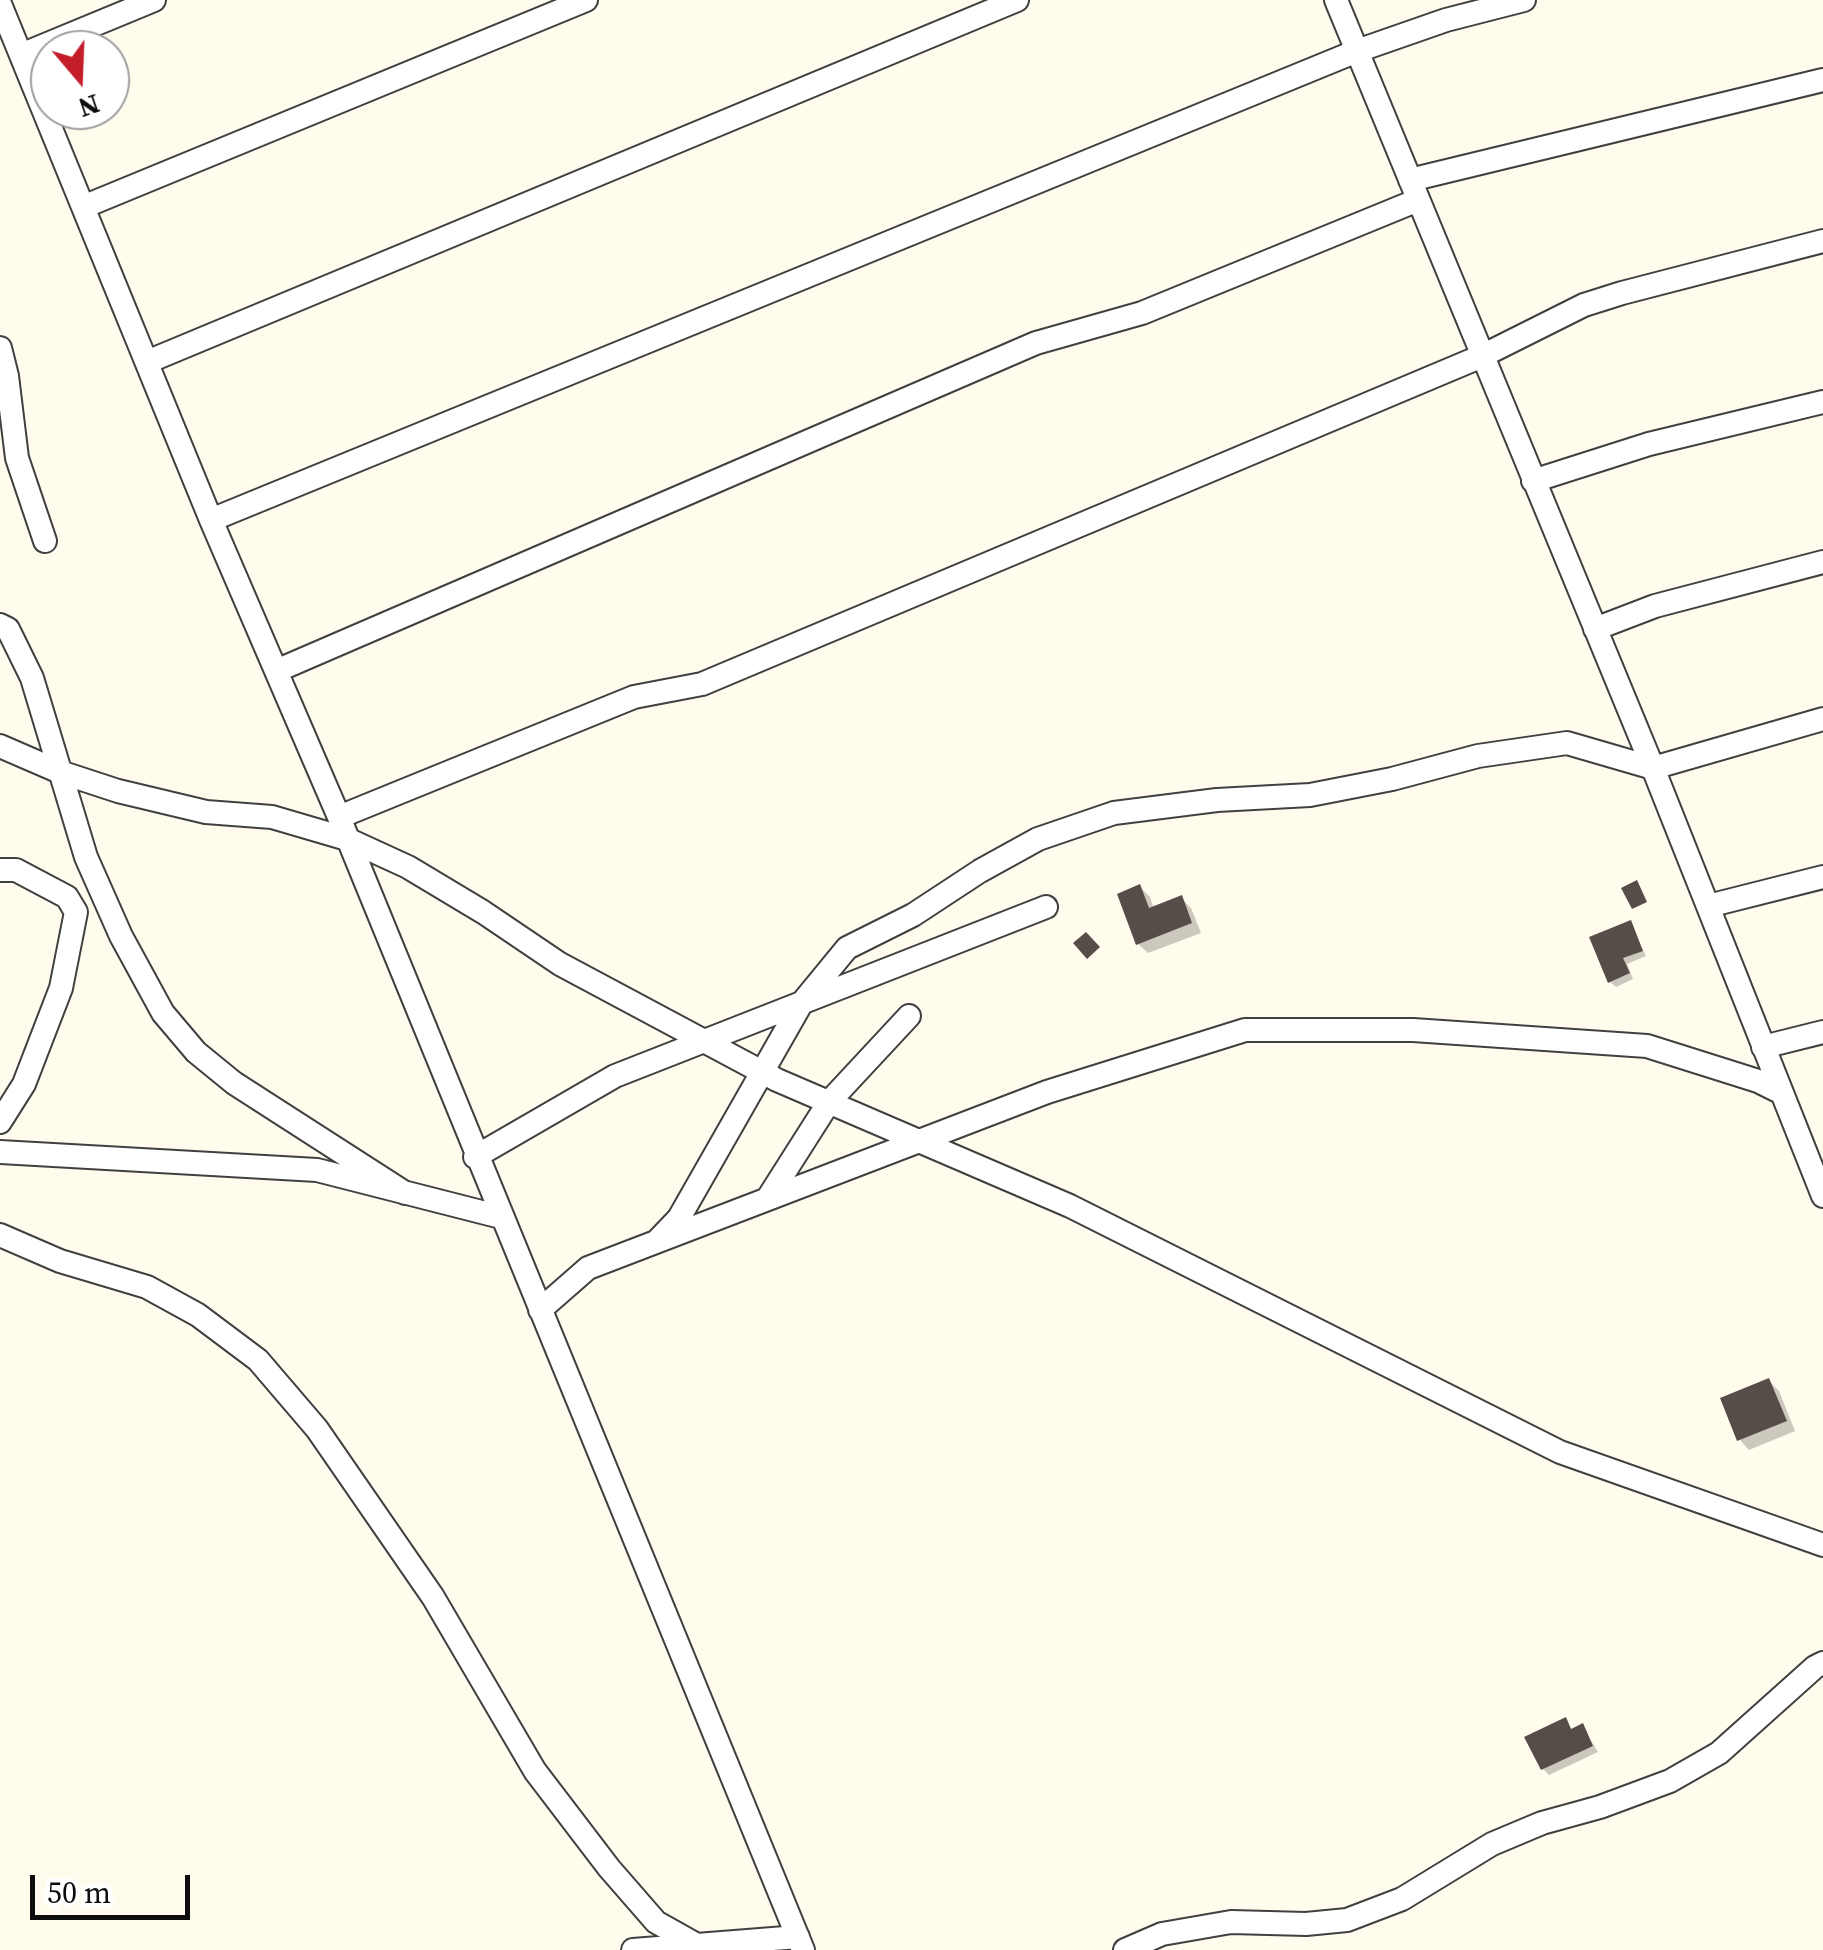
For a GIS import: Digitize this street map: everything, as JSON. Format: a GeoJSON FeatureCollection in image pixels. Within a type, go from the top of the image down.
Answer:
{"type":"FeatureCollection","features":[{"type":"Feature","properties":{"kind":"street"},"geometry":{"type":"LineString","coordinates":[[21,55],[154,0]]}},
{"type":"Feature","properties":{"kind":"street"},"geometry":{"type":"LineString","coordinates":[[84,207],[586,0]]}},
{"type":"Feature","properties":{"kind":"street"},"geometry":{"type":"LineString","coordinates":[[147,362],[1016,0]]}},
{"type":"Feature","properties":{"kind":"street"},"geometry":{"type":"LineString","coordinates":[[1336,0],[1652,768],[1823,1196]]}},
{"type":"Feature","properties":{"kind":"street"},"geometry":{"type":"LineString","coordinates":[[211,520],[1357,51],[1446,20],[1524,0]]}},
{"type":"Feature","properties":{"kind":"street"},"geometry":{"type":"LineString","coordinates":[[0,4],[801,1944],[632,1950]]}},
{"type":"Feature","properties":{"kind":"street"},"geometry":{"type":"LineString","coordinates":[[276,672],[1036,343],[1142,313],[1414,190],[1823,80]]}},
{"type":"Feature","properties":{"kind":"street"},"geometry":{"type":"LineString","coordinates":[[343,828],[634,697],[702,684],[1482,356],[1547,321],[1622,292],[1823,241]]}},
{"type":"Feature","properties":{"kind":"street"},"geometry":{"type":"LineString","coordinates":[[0,348],[17,458],[45,540]]}},
{"type":"Feature","properties":{"kind":"street"},"geometry":{"type":"LineString","coordinates":[[1533,481],[1649,444],[1823,402]]}},
{"type":"Feature","properties":{"kind":"street"},"geometry":{"type":"LineString","coordinates":[[1594,629],[1688,596],[1823,562]]}},
{"type":"Feature","properties":{"kind":"street"},"geometry":{"type":"LineString","coordinates":[[0,625],[8,629],[32,678],[86,857],[120,936],[164,1013],[196,1052],[234,1083],[405,1193]]}},
{"type":"Feature","properties":{"kind":"street"},"geometry":{"type":"LineString","coordinates":[[656,1242],[679,1218],[800,1004],[847,948],[913,915],[980,870],[1038,838],[1114,813],[1217,800],[1310,795],[1392,780],[1478,756],[1567,743],[1652,768],[1823,719]]}},
{"type":"Feature","properties":{"kind":"street"},"geometry":{"type":"LineString","coordinates":[[0,746],[118,791],[206,812],[343,828],[484,912],[560,964],[760,1071],[1070,1206],[1560,1452],[1823,1545]]}},
{"type":"Feature","properties":{"kind":"street"},"geometry":{"type":"LineString","coordinates":[[0,870],[16,870],[67,897],[76,912],[61,988],[24,1084],[0,1122]]}},
{"type":"Feature","properties":{"kind":"street"},"geometry":{"type":"LineString","coordinates":[[1708,906],[1823,877]]}},
{"type":"Feature","properties":{"kind":"street"},"geometry":{"type":"LineString","coordinates":[[476,1157],[616,1076],[1046,907]]}},
{"type":"Feature","properties":{"kind":"street"},"geometry":{"type":"LineString","coordinates":[[768,1198],[830,1102],[909,1016]]}},
{"type":"Feature","properties":{"kind":"street"},"geometry":{"type":"LineString","coordinates":[[540,1310],[588,1268],[1047,1092],[1245,1030],[1412,1030],[1647,1046],[1758,1081],[1782,1094]]}},
{"type":"Feature","properties":{"kind":"street"},"geometry":{"type":"LineString","coordinates":[[1763,1047],[1823,1032]]}},
{"type":"Feature","properties":{"kind":"street"},"geometry":{"type":"LineString","coordinates":[[0,1152],[317,1170],[501,1216]]}},
{"type":"Feature","properties":{"kind":"street"},"geometry":{"type":"LineString","coordinates":[[0,1235],[60,1262],[147,1287],[198,1315],[258,1360],[317,1429],[434,1597],[534,1771],[656,1922],[696,1946]]}},
{"type":"Feature","properties":{"kind":"street"},"geometry":{"type":"LineString","coordinates":[[1125,1950],[1162,1934],[1231,1922],[1306,1924],[1348,1920],[1402,1899],[1492,1844],[1542,1822],[1600,1808],[1686,1772],[1719,1753],[1823,1663]]}},
{"type":"Feature","properties":{"kind":"building"},"geometry":{"type":"Polygon","coordinates":[[[1637,880],[1647,902],[1632,909],[1621,888],[1637,880]]]}},
{"type":"Feature","properties":{"kind":"building"},"geometry":{"type":"Polygon","coordinates":[[[1140,884],[1149,908],[1182,895],[1192,923],[1136,945],[1117,894],[1140,884]]]}},
{"type":"Feature","properties":{"kind":"building"},"geometry":{"type":"Polygon","coordinates":[[[1631,920],[1643,951],[1623,958],[1630,973],[1608,983],[1589,937],[1631,920]]]}},
{"type":"Feature","properties":{"kind":"building"},"geometry":{"type":"Polygon","coordinates":[[[1086,932],[1100,947],[1087,959],[1073,943],[1086,932]]]}},
{"type":"Feature","properties":{"kind":"building"},"geometry":{"type":"Polygon","coordinates":[[[1769,1378],[1787,1421],[1737,1441],[1720,1398],[1769,1378]]]}},
{"type":"Feature","properties":{"kind":"building"},"geometry":{"type":"Polygon","coordinates":[[[1566,1717],[1571,1729],[1583,1723],[1593,1746],[1541,1770],[1524,1737],[1566,1717]]]}}]}
